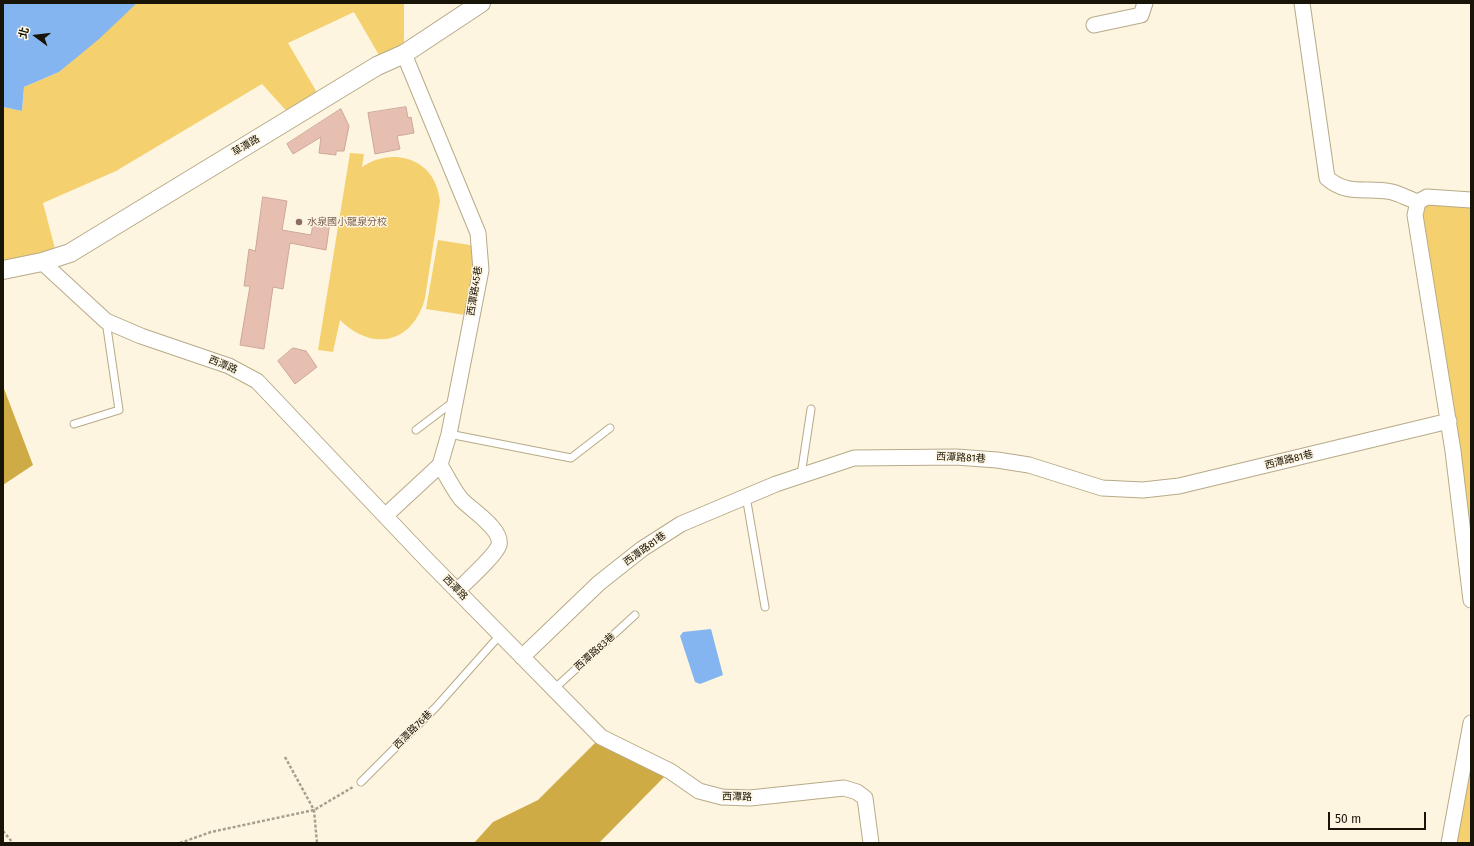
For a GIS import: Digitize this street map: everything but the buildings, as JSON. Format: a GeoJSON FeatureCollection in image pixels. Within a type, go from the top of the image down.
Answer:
{"type":"FeatureCollection","features":[{"type":"Feature","properties":{"kind":"street","name":"草潭路"},"geometry":{"type":"LineString","coordinates":[[3,270],[42,262],[70,253],[377,66],[404,54],[481,3]]}},
{"type":"Feature","properties":{"kind":"street"},"geometry":{"type":"LineString","coordinates":[[1094,25],[1141,15],[1144,3]]}},
{"type":"Feature","properties":{"kind":"street"},"geometry":{"type":"LineString","coordinates":[[1302,3],[1327,178],[1334,185],[1350,190],[1391,192],[1418,202]]}},
{"type":"Feature","properties":{"kind":"street","name":"西潭路45巷"},"geometry":{"type":"LineString","coordinates":[[404,54],[478,233],[481,270],[449,434],[440,465]]}},
{"type":"Feature","properties":{"kind":"street"},"geometry":{"type":"LineString","coordinates":[[1471,200],[1427,197],[1418,202],[1415,215],[1449,421],[1471,600]]}},
{"type":"Feature","properties":{"kind":"street","name":"西潭路"},"geometry":{"type":"LineString","coordinates":[[42,262],[106,321],[141,336],[229,366],[257,381],[457,591],[601,737],[670,771],[699,791],[722,797],[750,798],[844,788],[856,792],[865,798],[871,843]]}},
{"type":"Feature","properties":{"kind":"street","name":"西潭路81巷"},"geometry":{"type":"LineString","coordinates":[[522,658],[599,583],[642,549],[681,524],[746,496],[854,458],[956,457],[997,460],[1029,465],[1102,488],[1143,490],[1179,486],[1449,421]]}},
{"type":"Feature","properties":{"kind":"street"},"geometry":{"type":"LineString","coordinates":[[385,516],[440,465],[461,499],[493,528],[498,535],[499,545],[494,552],[457,591]]}},
{"type":"Feature","properties":{"kind":"street"},"geometry":{"type":"LineString","coordinates":[[1449,843],[1471,723]]}},
{"type":"Feature","properties":{"kind":"lane"},"geometry":{"type":"LineString","coordinates":[[74,424],[119,410],[106,321]]}},
{"type":"Feature","properties":{"kind":"lane"},"geometry":{"type":"LineString","coordinates":[[416,430],[455,400]]}},
{"type":"Feature","properties":{"kind":"lane"},"geometry":{"type":"LineString","coordinates":[[801,476],[811,409]]}},
{"type":"Feature","properties":{"kind":"lane"},"geometry":{"type":"LineString","coordinates":[[449,434],[571,458],[610,428]]}},
{"type":"Feature","properties":{"kind":"lane"},"geometry":{"type":"LineString","coordinates":[[746,496],[765,607]]}},
{"type":"Feature","properties":{"kind":"lane","name":"西潭路83巷"},"geometry":{"type":"LineString","coordinates":[[554,689],[635,615]]}},
{"type":"Feature","properties":{"kind":"lane","name":"西潭路76巷"},"geometry":{"type":"LineString","coordinates":[[361,782],[436,707],[500,635]]}},
{"type":"Feature","properties":{"kind":"path"},"geometry":{"type":"LineString","coordinates":[[285,757],[314,810],[317,843]]}},
{"type":"Feature","properties":{"kind":"path"},"geometry":{"type":"LineString","coordinates":[[180,843],[211,832],[314,810],[361,782]]}},
{"type":"Feature","properties":{"kind":"path"},"geometry":{"type":"LineString","coordinates":[[3,831],[13,843]]}},
{"type":"Feature","properties":{"kind":"shaded area"},"geometry":{"type":"Polygon","coordinates":[[[137,3],[404,3],[404,54],[383,62],[354,12],[288,43],[322,101],[293,118],[262,84],[116,171],[43,203],[58,260],[3,270],[3,107],[22,111],[24,87],[59,72],[137,3]]]}},
{"type":"Feature","properties":{"kind":"shaded area"},"geometry":{"type":"Polygon","coordinates":[[[350,153],[364,154],[362,167],[372,161],[383,158],[394,157],[414,161],[431,175],[437,187],[440,201],[425,298],[419,313],[411,325],[401,334],[390,338],[378,339],[365,337],[352,330],[340,320],[333,352],[318,350],[350,153]]]}},
{"type":"Feature","properties":{"kind":"shaded area"},"geometry":{"type":"Polygon","coordinates":[[[1418,202],[1471,208],[1471,594],[1418,202]]]}},
{"type":"Feature","properties":{"kind":"shaded area"},"geometry":{"type":"Polygon","coordinates":[[[438,240],[476,246],[465,315],[426,309],[438,240]]]}},
{"type":"Feature","properties":{"kind":"shaded area"},"geometry":{"type":"Polygon","coordinates":[[[3,386],[33,465],[3,485],[3,386]]]}},
{"type":"Feature","properties":{"kind":"shaded area"},"geometry":{"type":"Polygon","coordinates":[[[1471,723],[1471,843],[1449,843],[1471,723]]]}},
{"type":"Feature","properties":{"kind":"shaded area"},"geometry":{"type":"Polygon","coordinates":[[[601,737],[670,771],[599,843],[474,843],[493,822],[538,800],[601,737]]]}},
{"type":"Feature","properties":{"kind":"water"},"geometry":{"type":"Polygon","coordinates":[[[3,3],[137,3],[99,39],[59,72],[24,87],[22,111],[3,107],[3,3]]]}},
{"type":"Feature","properties":{"kind":"water"},"geometry":{"type":"Polygon","coordinates":[[[711,629],[723,675],[700,684],[695,682],[680,636],[683,632],[711,629]]]}},
{"type":"Feature","properties":{"kind":"place","name":"水泉國小龍泉分校"},"geometry":{"type":"Point","coordinates":[299,222]}}]}
